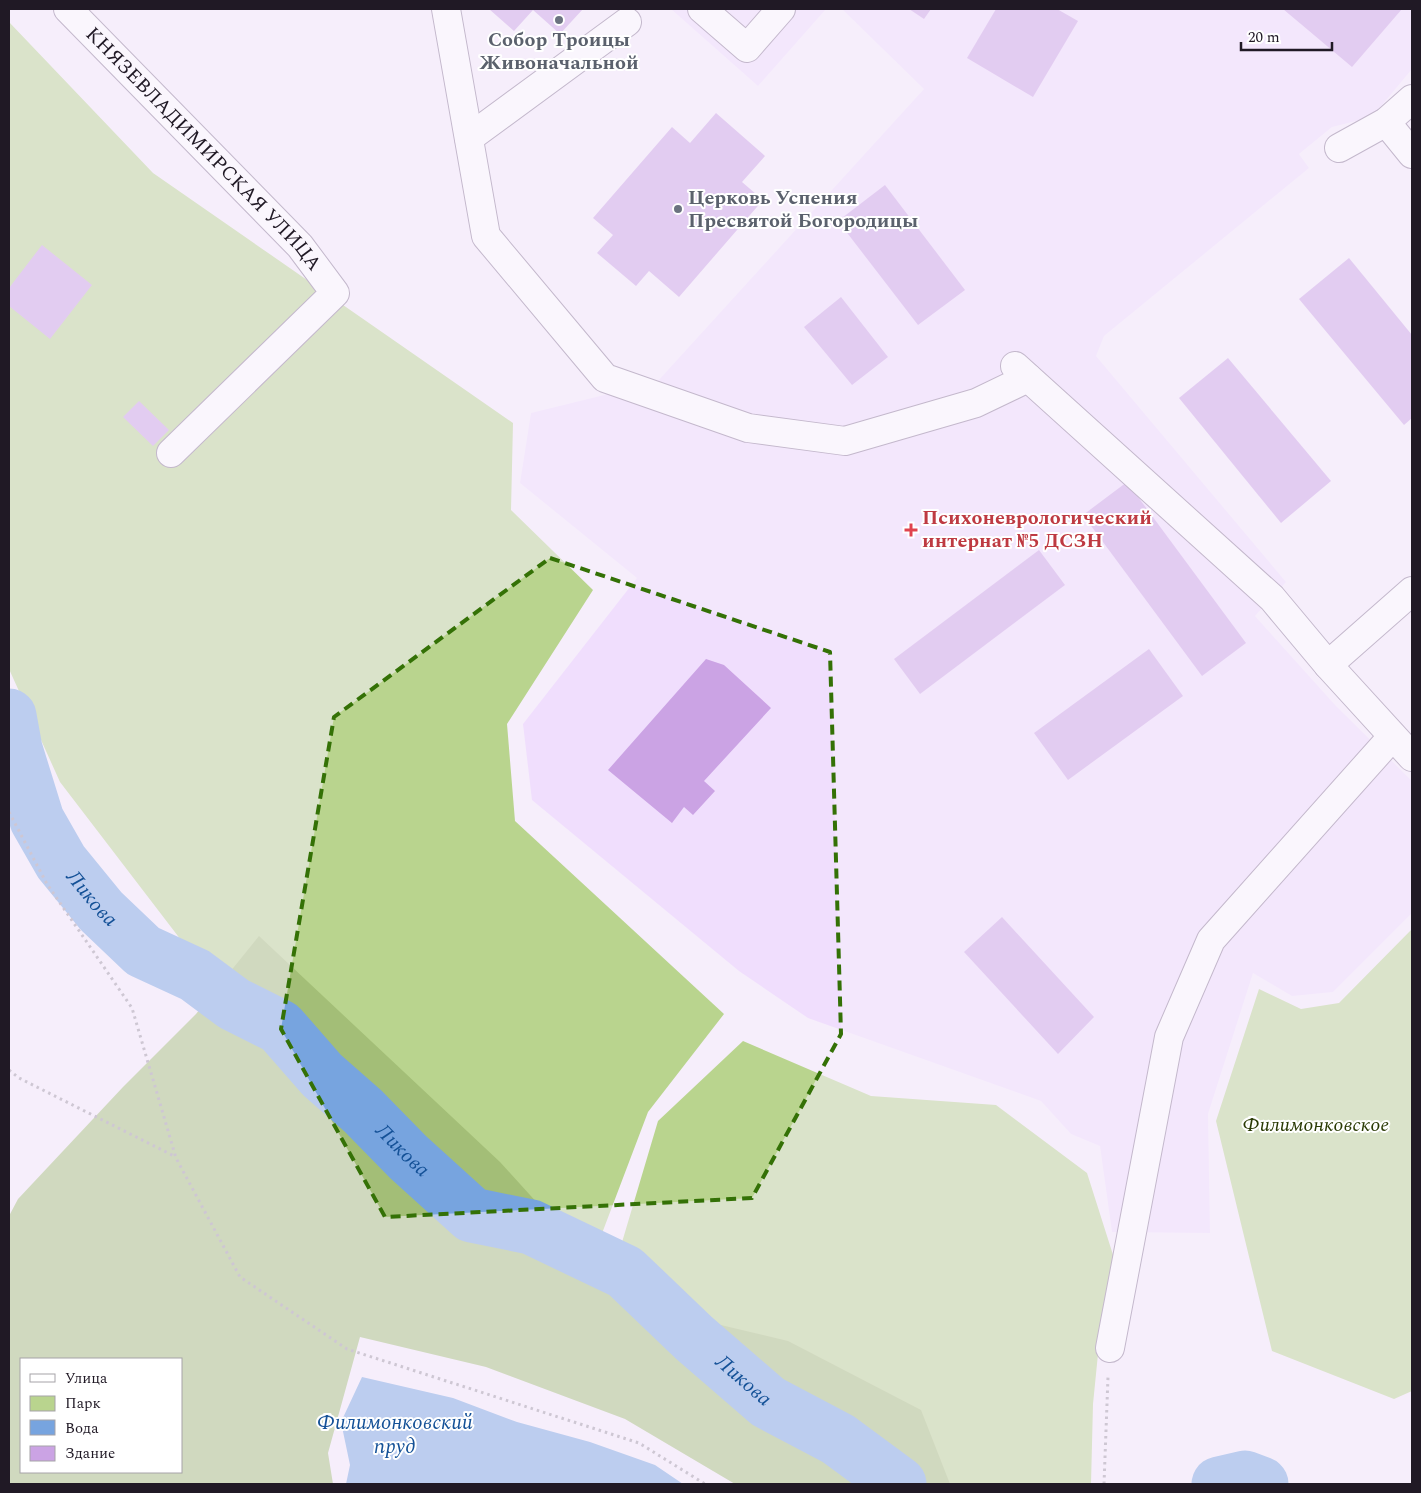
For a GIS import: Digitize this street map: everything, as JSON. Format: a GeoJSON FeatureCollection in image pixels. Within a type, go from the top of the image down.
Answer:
{"type":"FeatureCollection","features":[{"type":"Feature","properties":{"kind":"street","name":"КНЯЗЕВЛАДИМИРСКАЯ УЛИЦА"},"geometry":{"type":"LineString","coordinates":[[68,9],[300,246],[335,293],[171,453]]}},
{"type":"Feature","properties":{"kind":"street"},"geometry":{"type":"LineString","coordinates":[[446,9],[486,236],[605,378],[748,428],[845,441],[976,403],[1021,372],[1272,598],[1392,737],[1412,757]]}},
{"type":"Feature","properties":{"kind":"street"},"geometry":{"type":"LineString","coordinates":[[702,9],[747,48],[781,9]]}},
{"type":"Feature","properties":{"kind":"street"},"geometry":{"type":"LineString","coordinates":[[469,138],[627,22]]}},
{"type":"Feature","properties":{"kind":"street"},"geometry":{"type":"LineString","coordinates":[[1339,148],[1386,122],[1412,99]]}},
{"type":"Feature","properties":{"kind":"street"},"geometry":{"type":"LineString","coordinates":[[1386,122],[1412,154]]}},
{"type":"Feature","properties":{"kind":"street"},"geometry":{"type":"LineString","coordinates":[[1328,664],[1412,590]]}},
{"type":"Feature","properties":{"kind":"street"},"geometry":{"type":"LineString","coordinates":[[1110,1348],[1169,1037],[1211,940],[1392,737]]}},
{"type":"Feature","properties":{"kind":"path"},"geometry":{"type":"LineString","coordinates":[[9,812],[47,884],[132,1008],[176,1158],[240,1277],[347,1348],[639,1443],[705,1484]]}},
{"type":"Feature","properties":{"kind":"path"},"geometry":{"type":"LineString","coordinates":[[9,1070],[20,1078],[176,1158]]}},
{"type":"Feature","properties":{"kind":"path"},"geometry":{"type":"LineString","coordinates":[[1104,1484],[1110,1348]]}},
{"type":"Feature","properties":{"kind":"highlighted area"},"geometry":{"type":"Polygon","coordinates":[[[550,558],[830,652],[841,1034],[752,1198],[385,1217],[281,1029],[334,717],[550,558]]]}},
{"type":"Feature","properties":{"kind":"shaded area"},"geometry":{"type":"Polygon","coordinates":[[[671,9],[826,9],[758,86],[671,9]]]}},
{"type":"Feature","properties":{"kind":"shaded area","name":"Психоневрологический интернат №5 ДСЗН"},"geometry":{"type":"Polygon","coordinates":[[[842,9],[1412,9],[1412,69],[1372,117],[1332,127],[1299,154],[1309,168],[1104,336],[1096,356],[1286,582],[1255,616],[1336,706],[1412,781],[1412,913],[1333,992],[1292,996],[1253,973],[1208,1114],[1210,1233],[1112,1232],[1100,1146],[1071,1134],[1041,1101],[808,1018],[739,971],[532,800],[523,724],[637,578],[520,483],[531,413],[657,382],[924,89],[842,9]]]}},
{"type":"Feature","properties":{"kind":"green space"},"geometry":{"type":"Polygon","coordinates":[[[9,22],[153,173],[513,423],[511,510],[593,590],[507,724],[515,821],[724,1014],[648,1112],[601,1236],[479,1174],[359,1059],[184,944],[60,782],[9,669],[9,22]]]}},
{"type":"Feature","properties":{"kind":"green space","name":"Филимонковское"},"geometry":{"type":"Polygon","coordinates":[[[1412,929],[1412,1391],[1394,1399],[1272,1351],[1216,1121],[1259,989],[1301,1009],[1339,1003],[1412,929]]]}},
{"type":"Feature","properties":{"kind":"green space"},"geometry":{"type":"Polygon","coordinates":[[[259,936],[500,1162],[628,1303],[788,1341],[921,1410],[950,1484],[735,1484],[625,1419],[486,1367],[360,1337],[328,1453],[333,1484],[9,1484],[9,1216],[18,1199],[123,1087],[196,1014],[259,936]]]}},
{"type":"Feature","properties":{"kind":"green space"},"geometry":{"type":"Polygon","coordinates":[[[743,1041],[871,1096],[996,1105],[1087,1173],[1114,1258],[1100,1334],[1093,1404],[1091,1484],[927,1484],[791,1396],[620,1249],[658,1121],[743,1041]]]}},
{"type":"Feature","properties":{"kind":"water","name":"Филимонковский пруд"},"geometry":{"type":"Polygon","coordinates":[[[362,1377],[453,1398],[517,1422],[590,1442],[655,1465],[683,1484],[346,1484],[350,1465],[341,1422],[362,1377]]]}},
{"type":"Feature","properties":{"kind":"building","name":"Собор Троицы Живоначальной"},"geometry":{"type":"Polygon","coordinates":[[[489,9],[583,9],[560,34],[533,10],[514,31],[489,9]]]}},
{"type":"Feature","properties":{"kind":"building"},"geometry":{"type":"Polygon","coordinates":[[[909,9],[931,9],[924,19],[909,9]]]}},
{"type":"Feature","properties":{"kind":"building"},"geometry":{"type":"Polygon","coordinates":[[[996,9],[1057,9],[1078,21],[1033,97],[967,58],[996,9]]]}},
{"type":"Feature","properties":{"kind":"building"},"geometry":{"type":"Polygon","coordinates":[[[1283,9],[1402,9],[1352,67],[1283,9]]]}},
{"type":"Feature","properties":{"kind":"building","name":"Церковь Успения Пресвятой Богородицы"},"geometry":{"type":"Polygon","coordinates":[[[716,113],[765,156],[742,182],[763,200],[679,297],[649,271],[636,286],[597,253],[613,235],[593,218],[672,127],[690,143],[716,113]]]}},
{"type":"Feature","properties":{"kind":"building"},"geometry":{"type":"Polygon","coordinates":[[[885,185],[965,290],[918,325],[838,221],[885,185]]]}},
{"type":"Feature","properties":{"kind":"building"},"geometry":{"type":"Polygon","coordinates":[[[42,245],[92,285],[50,339],[9,306],[9,288],[42,245]]]}},
{"type":"Feature","properties":{"kind":"building"},"geometry":{"type":"Polygon","coordinates":[[[1349,258],[1412,335],[1412,418],[1404,425],[1299,299],[1349,258]]]}},
{"type":"Feature","properties":{"kind":"building"},"geometry":{"type":"Polygon","coordinates":[[[841,297],[888,357],[852,385],[804,327],[841,297]]]}},
{"type":"Feature","properties":{"kind":"building"},"geometry":{"type":"Polygon","coordinates":[[[1228,358],[1331,481],[1281,523],[1179,398],[1228,358]]]}},
{"type":"Feature","properties":{"kind":"building"},"geometry":{"type":"Polygon","coordinates":[[[139,401],[169,430],[153,446],[123,417],[139,401]]]}},
{"type":"Feature","properties":{"kind":"building"},"geometry":{"type":"Polygon","coordinates":[[[1127,482],[1246,643],[1202,676],[1083,515],[1127,482]]]}},
{"type":"Feature","properties":{"kind":"building"},"geometry":{"type":"Polygon","coordinates":[[[1039,550],[1065,585],[920,694],[894,659],[1039,550]]]}},
{"type":"Feature","properties":{"kind":"building"},"geometry":{"type":"Polygon","coordinates":[[[1149,649],[1183,696],[1068,780],[1034,733],[1149,649]]]}},
{"type":"Feature","properties":{"kind":"building"},"geometry":{"type":"Polygon","coordinates":[[[706,659],[724,665],[771,708],[704,781],[715,791],[693,815],[684,807],[672,823],[608,770],[706,659]]]}},
{"type":"Feature","properties":{"kind":"building"},"geometry":{"type":"Polygon","coordinates":[[[1002,917],[1094,1017],[1058,1054],[964,952],[1002,917]]]}},
{"type":"Feature","properties":{"kind":"waterway","name":"Ликова"},"geometry":{"type":"LineString","coordinates":[[9,716],[15,749],[37,820],[61,862],[101,911],[143,951],[195,975],[234,1004],[280,1027],[322,1075],[363,1111],[408,1157],[472,1215],[531,1227],[625,1272],[694,1338],[768,1402],[838,1439],[899,1484]]}},
{"type":"Feature","properties":{"kind":"waterway","name":"Ликова"},"geometry":{"type":"LineString","coordinates":[[1219,1484],[1245,1478],[1261,1484]]}},
{"type":"Feature","properties":{"kind":"place","name":"Собор Троицы Живоначальной"},"geometry":{"type":"Point","coordinates":[559,20]}},
{"type":"Feature","properties":{"kind":"place","name":"Церковь Успения Пресвятой Богородицы"},"geometry":{"type":"Point","coordinates":[678,209]}},
{"type":"Feature","properties":{"kind":"place","name":"Психоневрологический интернат №5 ДСЗН"},"geometry":{"type":"Point","coordinates":[911,530]}}]}
